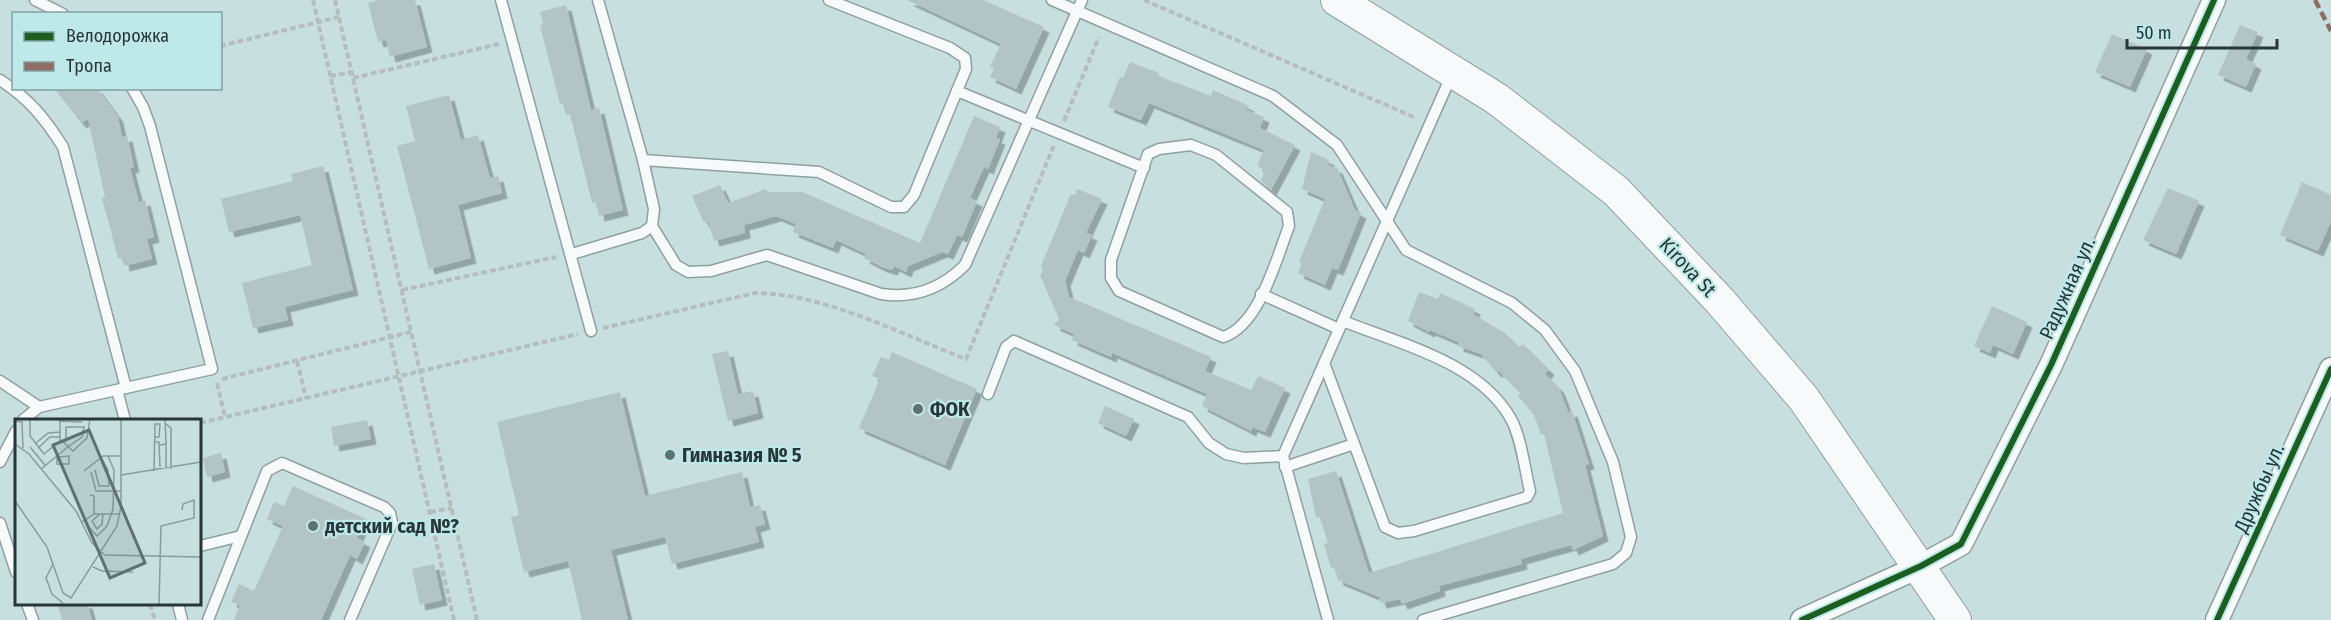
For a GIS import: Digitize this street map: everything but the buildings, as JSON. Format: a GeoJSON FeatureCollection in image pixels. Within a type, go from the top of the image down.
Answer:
{"type":"FeatureCollection","features":[{"type":"Feature","properties":{"kind":"main road","name":"Kirova St"},"geometry":{"type":"LineString","coordinates":[[1337,0],[1497,99],[1624,199],[1720,301],[1804,399],[1921,566],[1955,620]]}},
{"type":"Feature","properties":{"kind":"street","name":"Радужная ул."},"geometry":{"type":"LineString","coordinates":[[1802,620],[1921,566],[1961,544],[2051,365],[2214,0]]}},
{"type":"Feature","properties":{"kind":"street","name":"Дружбы ул."},"geometry":{"type":"LineString","coordinates":[[2217,620],[2331,369]]}},
{"type":"Feature","properties":{"kind":"lane"},"geometry":{"type":"LineString","coordinates":[[35,0],[59,12]]}},
{"type":"Feature","properties":{"kind":"lane"},"geometry":{"type":"LineString","coordinates":[[501,0],[572,254],[591,331]]}},
{"type":"Feature","properties":{"kind":"lane"},"geometry":{"type":"LineString","coordinates":[[598,0],[643,160],[654,209],[652,226],[676,265],[688,272],[711,271],[767,255],[881,294],[898,297],[936,288],[965,265],[1082,0]]}},
{"type":"Feature","properties":{"kind":"lane"},"geometry":{"type":"LineString","coordinates":[[643,160],[819,172],[891,207],[904,207],[914,195],[966,69],[964,58],[950,48],[829,0]]}},
{"type":"Feature","properties":{"kind":"lane"},"geometry":{"type":"LineString","coordinates":[[1052,0],[1273,96],[1337,145],[1406,250],[1512,303],[1545,330],[1575,371],[1608,452],[1627,512],[1631,537],[1626,553],[1613,564],[1423,620]]}},
{"type":"Feature","properties":{"kind":"lane"},"geometry":{"type":"LineString","coordinates":[[1328,620],[1284,462],[1324,363],[1453,72]]}},
{"type":"Feature","properties":{"kind":"lane"},"geometry":{"type":"LineString","coordinates":[[15,90],[44,116],[63,147],[121,389],[125,419]]}},
{"type":"Feature","properties":{"kind":"lane"},"geometry":{"type":"LineString","coordinates":[[24,419],[39,408],[212,369],[150,126],[133,90]]}},
{"type":"Feature","properties":{"kind":"lane"},"geometry":{"type":"LineString","coordinates":[[957,91],[1144,168]]}},
{"type":"Feature","properties":{"kind":"lane"},"geometry":{"type":"LineString","coordinates":[[1191,145],[1216,155],[1287,212],[1289,226],[1261,294],[1250,319],[1233,334],[1223,337],[1119,291],[1111,278],[1111,260],[1148,154],[1159,149],[1191,145]]}},
{"type":"Feature","properties":{"kind":"lane"},"geometry":{"type":"LineString","coordinates":[[572,254],[642,233],[652,226]]}},
{"type":"Feature","properties":{"kind":"lane"},"geometry":{"type":"LineString","coordinates":[[1261,294],[1437,359],[1466,374],[1495,396],[1513,422],[1530,491],[1527,497],[1414,531],[1398,533],[1384,527],[1324,363]]}},
{"type":"Feature","properties":{"kind":"lane"},"geometry":{"type":"LineString","coordinates":[[988,394],[1006,347],[1014,341],[1188,417],[1209,443],[1226,454],[1284,462],[1354,444]]}},
{"type":"Feature","properties":{"kind":"lane"},"geometry":{"type":"LineString","coordinates":[[0,381],[39,408]]}},
{"type":"Feature","properties":{"kind":"lane"},"geometry":{"type":"LineString","coordinates":[[0,462],[15,433]]}},
{"type":"Feature","properties":{"kind":"lane"},"geometry":{"type":"LineString","coordinates":[[208,620],[267,471],[282,464],[384,507],[390,513],[392,523],[350,620]]}},
{"type":"Feature","properties":{"kind":"lane"},"geometry":{"type":"LineString","coordinates":[[0,523],[15,569]]}},
{"type":"Feature","properties":{"kind":"lane"},"geometry":{"type":"LineString","coordinates":[[201,546],[241,536]]}},
{"type":"Feature","properties":{"kind":"lane"},"geometry":{"type":"LineString","coordinates":[[28,605],[33,620]]}},
{"type":"Feature","properties":{"kind":"lane"},"geometry":{"type":"LineString","coordinates":[[178,605],[182,620]]}},
{"type":"Feature","properties":{"kind":"path"},"geometry":{"type":"LineString","coordinates":[[313,0],[454,620]]}},
{"type":"Feature","properties":{"kind":"path"},"geometry":{"type":"LineString","coordinates":[[335,0],[477,620]]}},
{"type":"Feature","properties":{"kind":"path"},"geometry":{"type":"LineString","coordinates":[[1144,0],[1430,124]]}},
{"type":"Feature","properties":{"kind":"path"},"geometry":{"type":"LineString","coordinates":[[222,46],[339,17]]}},
{"type":"Feature","properties":{"kind":"path"},"geometry":{"type":"LineString","coordinates":[[201,423],[755,293],[774,293],[827,305],[966,359],[1105,23]]}},
{"type":"Feature","properties":{"kind":"path"},"geometry":{"type":"LineString","coordinates":[[353,78],[505,43]]}},
{"type":"Feature","properties":{"kind":"path"},"geometry":{"type":"LineString","coordinates":[[330,76],[352,72]]}},
{"type":"Feature","properties":{"kind":"path"},"geometry":{"type":"LineString","coordinates":[[402,290],[560,256]]}},
{"type":"Feature","properties":{"kind":"path"},"geometry":{"type":"LineString","coordinates":[[206,383],[411,333]]}},
{"type":"Feature","properties":{"kind":"path"},"geometry":{"type":"LineString","coordinates":[[297,361],[306,398]]}},
{"type":"Feature","properties":{"kind":"path"},"geometry":{"type":"LineString","coordinates":[[217,380],[225,417]]}},
{"type":"Feature","properties":{"kind":"path"},"geometry":{"type":"LineString","coordinates":[[430,512],[452,508]]}},
{"type":"Feature","properties":{"kind":"path"},"geometry":{"type":"LineString","coordinates":[[151,605],[155,620]]}},
{"type":"Feature","properties":{"kind":"marked path"},"geometry":{"type":"LineString","coordinates":[[2315,0],[2331,31]]}},
{"type":"Feature","properties":{"kind":"cycle path"},"geometry":{"type":"LineString","coordinates":[[1802,620],[1921,566],[1961,544],[2051,365],[2214,0]]}},
{"type":"Feature","properties":{"kind":"cycle path"},"geometry":{"type":"LineString","coordinates":[[2217,620],[2331,369]]}},
{"type":"Feature","properties":{"kind":"place","name":"ФОК"},"geometry":{"type":"Point","coordinates":[918,409]}},
{"type":"Feature","properties":{"kind":"place","name":"Гимназия № 5"},"geometry":{"type":"Point","coordinates":[670,455]}},
{"type":"Feature","properties":{"kind":"place","name":"детский сад №?"},"geometry":{"type":"Point","coordinates":[313,526]}}]}
